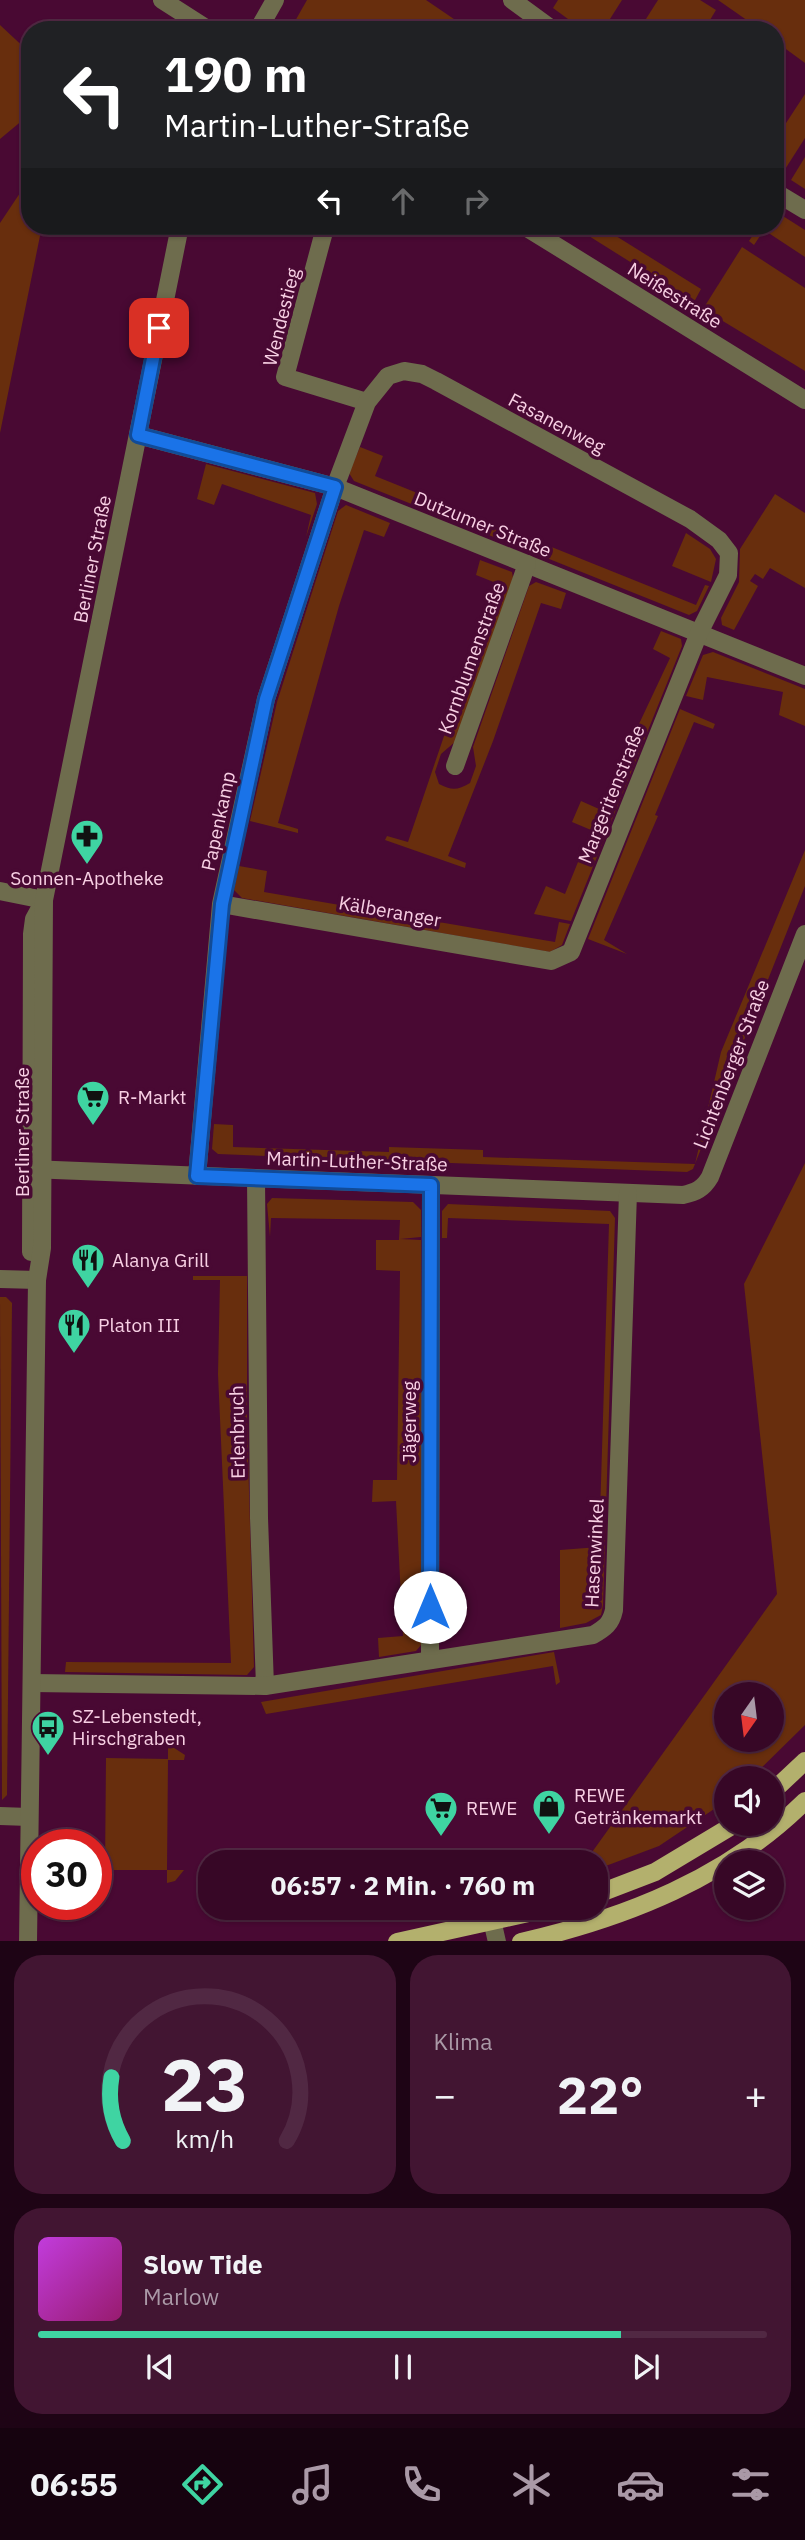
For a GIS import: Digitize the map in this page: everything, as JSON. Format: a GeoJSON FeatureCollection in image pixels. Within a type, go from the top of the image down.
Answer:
{"type":"FeatureCollection","features":[{"type":"Feature","properties":{"kind":"main road"},"geometry":{"type":"LineString","coordinates":[[784,1781],[805,1761]]}},
{"type":"Feature","properties":{"kind":"main road"},"geometry":{"type":"LineString","coordinates":[[521,1941],[609,1918],[701,1877],[746,1850],[786,1821],[805,1801]]}},
{"type":"Feature","properties":{"kind":"main road"},"geometry":{"type":"LineString","coordinates":[[608,1890],[655,1872],[715,1836]]}},
{"type":"Feature","properties":{"kind":"main road"},"geometry":{"type":"LineString","coordinates":[[397,1941],[492,1920]]}},
{"type":"Feature","properties":{"kind":"street"},"geometry":{"type":"LineString","coordinates":[[162,0],[195,21]]}},
{"type":"Feature","properties":{"kind":"street"},"geometry":{"type":"LineString","coordinates":[[263,21],[275,0]]}},
{"type":"Feature","properties":{"kind":"street"},"geometry":{"type":"LineString","coordinates":[[512,0],[541,21]]}},
{"type":"Feature","properties":{"kind":"street"},"geometry":{"type":"LineString","coordinates":[[784,197],[805,210]]}},
{"type":"Feature","properties":{"kind":"street","name":"Berliner Straße"},"geometry":{"type":"LineString","coordinates":[[28,1941],[37,1280],[42,1248],[37,1170],[32,934],[34,919],[44,900],[178,235]]}},
{"type":"Feature","properties":{"kind":"street","name":"Wendestieg"},"geometry":{"type":"LineString","coordinates":[[324,235],[285,377],[367,402]]}},
{"type":"Feature","properties":{"kind":"street","name":"Neißestraße"},"geometry":{"type":"LineString","coordinates":[[539,235],[805,400]]}},
{"type":"Feature","properties":{"kind":"street","name":"Fasanenweg"},"geometry":{"type":"LineString","coordinates":[[335,487],[367,402],[387,376],[404,371],[422,374],[690,519],[719,540],[729,553],[728,575],[699,633]]}},
{"type":"Feature","properties":{"kind":"street","name":"Dutzumer Straße"},"geometry":{"type":"LineString","coordinates":[[138,435],[335,487],[805,676]]}},
{"type":"Feature","properties":{"kind":"street","name":"Papenkamp"},"geometry":{"type":"LineString","coordinates":[[197,1176],[222,904],[266,699],[335,487]]}},
{"type":"Feature","properties":{"kind":"street","name":"Kornblumenstraße"},"geometry":{"type":"LineString","coordinates":[[455,766],[527,564]]}},
{"type":"Feature","properties":{"kind":"street","name":"Margeritenstraße"},"geometry":{"type":"LineString","coordinates":[[551,961],[570,952],[699,633]]}},
{"type":"Feature","properties":{"kind":"street"},"geometry":{"type":"LineString","coordinates":[[0,891],[44,900]]}},
{"type":"Feature","properties":{"kind":"street","name":"Kälberanger"},"geometry":{"type":"LineString","coordinates":[[222,904],[551,961]]}},
{"type":"Feature","properties":{"kind":"street","name":"Lichtenberger Straße"},"geometry":{"type":"LineString","coordinates":[[682,1195],[696,1192],[705,1186],[710,1177],[805,934]]}},
{"type":"Feature","properties":{"kind":"street","name":"Martin-Luther-Straße"},"geometry":{"type":"LineString","coordinates":[[37,1170],[682,1195]]}},
{"type":"Feature","properties":{"kind":"street","name":"Erlenbruch"},"geometry":{"type":"LineString","coordinates":[[256,1178],[259,1518],[265,1686]]}},
{"type":"Feature","properties":{"kind":"street","name":"Jägerweg"},"geometry":{"type":"LineString","coordinates":[[430,1660],[431,1185]]}},
{"type":"Feature","properties":{"kind":"street","name":"Hasenwinkel"},"geometry":{"type":"LineString","coordinates":[[32,1684],[265,1686],[593,1635],[611,1622],[614,1610],[628,1193]]}},
{"type":"Feature","properties":{"kind":"street"},"geometry":{"type":"LineString","coordinates":[[0,1279],[37,1280]]}},
{"type":"Feature","properties":{"kind":"street"},"geometry":{"type":"LineString","coordinates":[[0,1816],[29,1817]]}},
{"type":"Feature","properties":{"kind":"street"},"geometry":{"type":"LineString","coordinates":[[492,1920],[497,1941]]}},
{"type":"Feature","properties":{"kind":"shaded area"},"geometry":{"type":"Polygon","coordinates":[[[307,0],[426,0],[457,21],[295,21],[307,0]]]}},
{"type":"Feature","properties":{"kind":"shaded area"},"geometry":{"type":"Polygon","coordinates":[[[558,0],[622,0],[609,21],[571,21],[553,8],[558,0]]]}},
{"type":"Feature","properties":{"kind":"shaded area"},"geometry":{"type":"Polygon","coordinates":[[[658,0],[700,0],[716,10],[709,21],[645,21],[658,0]]]}},
{"type":"Feature","properties":{"kind":"shaded area"},"geometry":{"type":"Polygon","coordinates":[[[718,0],[805,0],[805,63],[784,48],[784,21],[748,21],[718,0]]]}},
{"type":"Feature","properties":{"kind":"shaded area"},"geometry":{"type":"Polygon","coordinates":[[[0,25],[21,45],[21,122],[0,139],[0,25]]]}},
{"type":"Feature","properties":{"kind":"shaded area"},"geometry":{"type":"Polygon","coordinates":[[[805,94],[805,138],[784,171],[784,126],[805,94]]]}},
{"type":"Feature","properties":{"kind":"shaded area"},"geometry":{"type":"Polygon","coordinates":[[[805,157],[805,189],[791,180],[805,157]]]}},
{"type":"Feature","properties":{"kind":"shaded area"},"geometry":{"type":"Polygon","coordinates":[[[21,192],[21,235],[40,235],[0,433],[0,223],[21,192]]]}},
{"type":"Feature","properties":{"kind":"shaded area"},"geometry":{"type":"Polygon","coordinates":[[[784,217],[805,230],[805,257],[772,235],[784,235],[784,217]]]}},
{"type":"Feature","properties":{"kind":"shaded area"},"geometry":{"type":"Polygon","coordinates":[[[587,235],[617,235],[701,289],[694,302],[587,235]]]}},
{"type":"Feature","properties":{"kind":"shaded area"},"geometry":{"type":"Polygon","coordinates":[[[753,235],[761,235],[754,245],[749,241],[753,235]]]}},
{"type":"Feature","properties":{"kind":"shaded area"},"geometry":{"type":"Polygon","coordinates":[[[742,247],[805,288],[805,371],[703,309],[742,247]]]}},
{"type":"Feature","properties":{"kind":"shaded area"},"geometry":{"type":"Polygon","coordinates":[[[360,447],[383,456],[375,476],[696,605],[705,585],[709,586],[697,611],[689,615],[354,481],[349,473],[360,447]]]}},
{"type":"Feature","properties":{"kind":"shaded area"},"geometry":{"type":"Polygon","coordinates":[[[206,464],[315,493],[317,504],[306,537],[311,515],[222,484],[214,505],[197,499],[206,464]]]}},
{"type":"Feature","properties":{"kind":"shaded area"},"geometry":{"type":"Polygon","coordinates":[[[775,494],[805,513],[805,588],[770,568],[763,579],[755,574],[750,581],[758,586],[734,630],[722,625],[721,618],[739,582],[740,549],[775,494]]]}},
{"type":"Feature","properties":{"kind":"shaded area"},"geometry":{"type":"Polygon","coordinates":[[[346,505],[390,523],[384,537],[364,530],[339,606],[278,823],[298,829],[298,833],[250,821],[277,702],[338,511],[346,505]]]}},
{"type":"Feature","properties":{"kind":"shaded area"},"geometry":{"type":"Polygon","coordinates":[[[686,533],[710,549],[716,559],[711,582],[672,566],[686,533]]]}},
{"type":"Feature","properties":{"kind":"shaded area"},"geometry":{"type":"Polygon","coordinates":[[[480,560],[512,572],[513,578],[456,741],[441,754],[435,772],[439,784],[451,789],[470,783],[476,766],[473,747],[529,586],[536,582],[566,593],[561,609],[541,603],[493,741],[448,856],[466,863],[465,868],[385,840],[387,836],[408,842],[496,583],[476,575],[480,560]]]}},
{"type":"Feature","properties":{"kind":"shaded area"},"geometry":{"type":"Polygon","coordinates":[[[661,631],[681,639],[682,646],[571,921],[534,914],[546,886],[565,894],[591,830],[572,822],[581,801],[599,809],[670,658],[653,649],[661,631]]]}},
{"type":"Feature","properties":{"kind":"shaded area"},"geometry":{"type":"Polygon","coordinates":[[[713,652],[805,689],[805,726],[779,715],[783,692],[707,677],[703,700],[686,696],[703,655],[713,652]]]}},
{"type":"Feature","properties":{"kind":"shaded area"},"geometry":{"type":"Polygon","coordinates":[[[680,709],[715,724],[713,729],[694,722],[655,815],[658,816],[604,940],[627,954],[588,939],[680,709]]]}},
{"type":"Feature","properties":{"kind":"shaded area"},"geometry":{"type":"Polygon","coordinates":[[[805,850],[805,886],[695,1164],[721,1052],[805,850]]]}},
{"type":"Feature","properties":{"kind":"shaded area"},"geometry":{"type":"Polygon","coordinates":[[[239,866],[267,871],[264,892],[555,942],[559,922],[570,924],[562,945],[550,952],[242,898],[234,890],[239,866]]]}},
{"type":"Feature","properties":{"kind":"shaded area"},"geometry":{"type":"Polygon","coordinates":[[[214,1124],[233,1125],[233,1147],[389,1152],[389,1147],[483,1150],[483,1157],[695,1164],[693,1169],[687,1172],[218,1154],[212,1149],[214,1124]]]}},
{"type":"Feature","properties":{"kind":"shaded area"},"geometry":{"type":"Polygon","coordinates":[[[805,1163],[805,1725],[784,1746],[784,1682],[714,1682],[714,1752],[777,1752],[763,1766],[714,1766],[714,1809],[659,1846],[608,1865],[608,1850],[594,1850],[777,1594],[744,1284],[805,1163]]]}},
{"type":"Feature","properties":{"kind":"shaded area"},"geometry":{"type":"Polygon","coordinates":[[[272,1198],[413,1202],[421,1210],[421,1237],[400,1239],[421,1240],[421,1645],[416,1651],[379,1657],[378,1638],[403,1636],[396,1501],[372,1502],[373,1480],[397,1480],[400,1271],[376,1270],[376,1240],[399,1240],[400,1220],[271,1218],[270,1237],[267,1204],[272,1198]]]}},
{"type":"Feature","properties":{"kind":"shaded area"},"geometry":{"type":"Polygon","coordinates":[[[448,1204],[610,1211],[615,1218],[603,1605],[601,1615],[586,1623],[560,1628],[560,1550],[599,1547],[609,1224],[448,1218],[447,1238],[442,1238],[442,1211],[448,1204]]]}},
{"type":"Feature","properties":{"kind":"shaded area"},"geometry":{"type":"Polygon","coordinates":[[[193,1276],[247,1276],[247,1421],[254,1667],[247,1675],[65,1672],[66,1662],[231,1663],[218,1374],[220,1280],[193,1280],[193,1276]]]}},
{"type":"Feature","properties":{"kind":"shaded area"},"geometry":{"type":"Polygon","coordinates":[[[0,1297],[6,1297],[12,1303],[7,1795],[2,1800],[0,1297]]]}},
{"type":"Feature","properties":{"kind":"shaded area"},"geometry":{"type":"Polygon","coordinates":[[[554,1652],[560,1682],[556,1685],[553,1666],[266,1714],[261,1702],[554,1652]]]}},
{"type":"Feature","properties":{"kind":"shaded area"},"geometry":{"type":"Polygon","coordinates":[[[168,1744],[185,1755],[184,1760],[168,1760],[167,1870],[112,1870],[112,1829],[105,1829],[106,1758],[168,1759],[168,1744]]]}},
{"type":"Feature","properties":{"kind":"shaded area"},"geometry":{"type":"Polygon","coordinates":[[[167,1870],[184,1870],[175,1881],[167,1883],[167,1870]]]}},
{"type":"Feature","properties":{"kind":"place","name":"Sonnen-Apotheke"},"geometry":{"type":"Point","coordinates":[87,866]}},
{"type":"Feature","properties":{"kind":"place","name":"R-Markt"},"geometry":{"type":"Point","coordinates":[93,1127]}},
{"type":"Feature","properties":{"kind":"place","name":"Alanya Grill"},"geometry":{"type":"Point","coordinates":[88,1290]}},
{"type":"Feature","properties":{"kind":"place","name":"Platon III"},"geometry":{"type":"Point","coordinates":[74,1355]}},
{"type":"Feature","properties":{"kind":"place","name":"SZ-Lebenstedt, Hirschgraben"},"geometry":{"type":"Point","coordinates":[48,1757]}},
{"type":"Feature","properties":{"kind":"place","name":"REWE Getränkemarkt"},"geometry":{"type":"Point","coordinates":[549,1836]}},
{"type":"Feature","properties":{"kind":"place","name":"REWE"},"geometry":{"type":"Point","coordinates":[441,1838]}},
{"type":"Feature","properties":{"kind":"route"},"geometry":{"type":"LineString","coordinates":[[159,328],[138,435],[335,487],[266,699],[222,904],[197,1176],[431,1185],[430,1607]]}}]}
